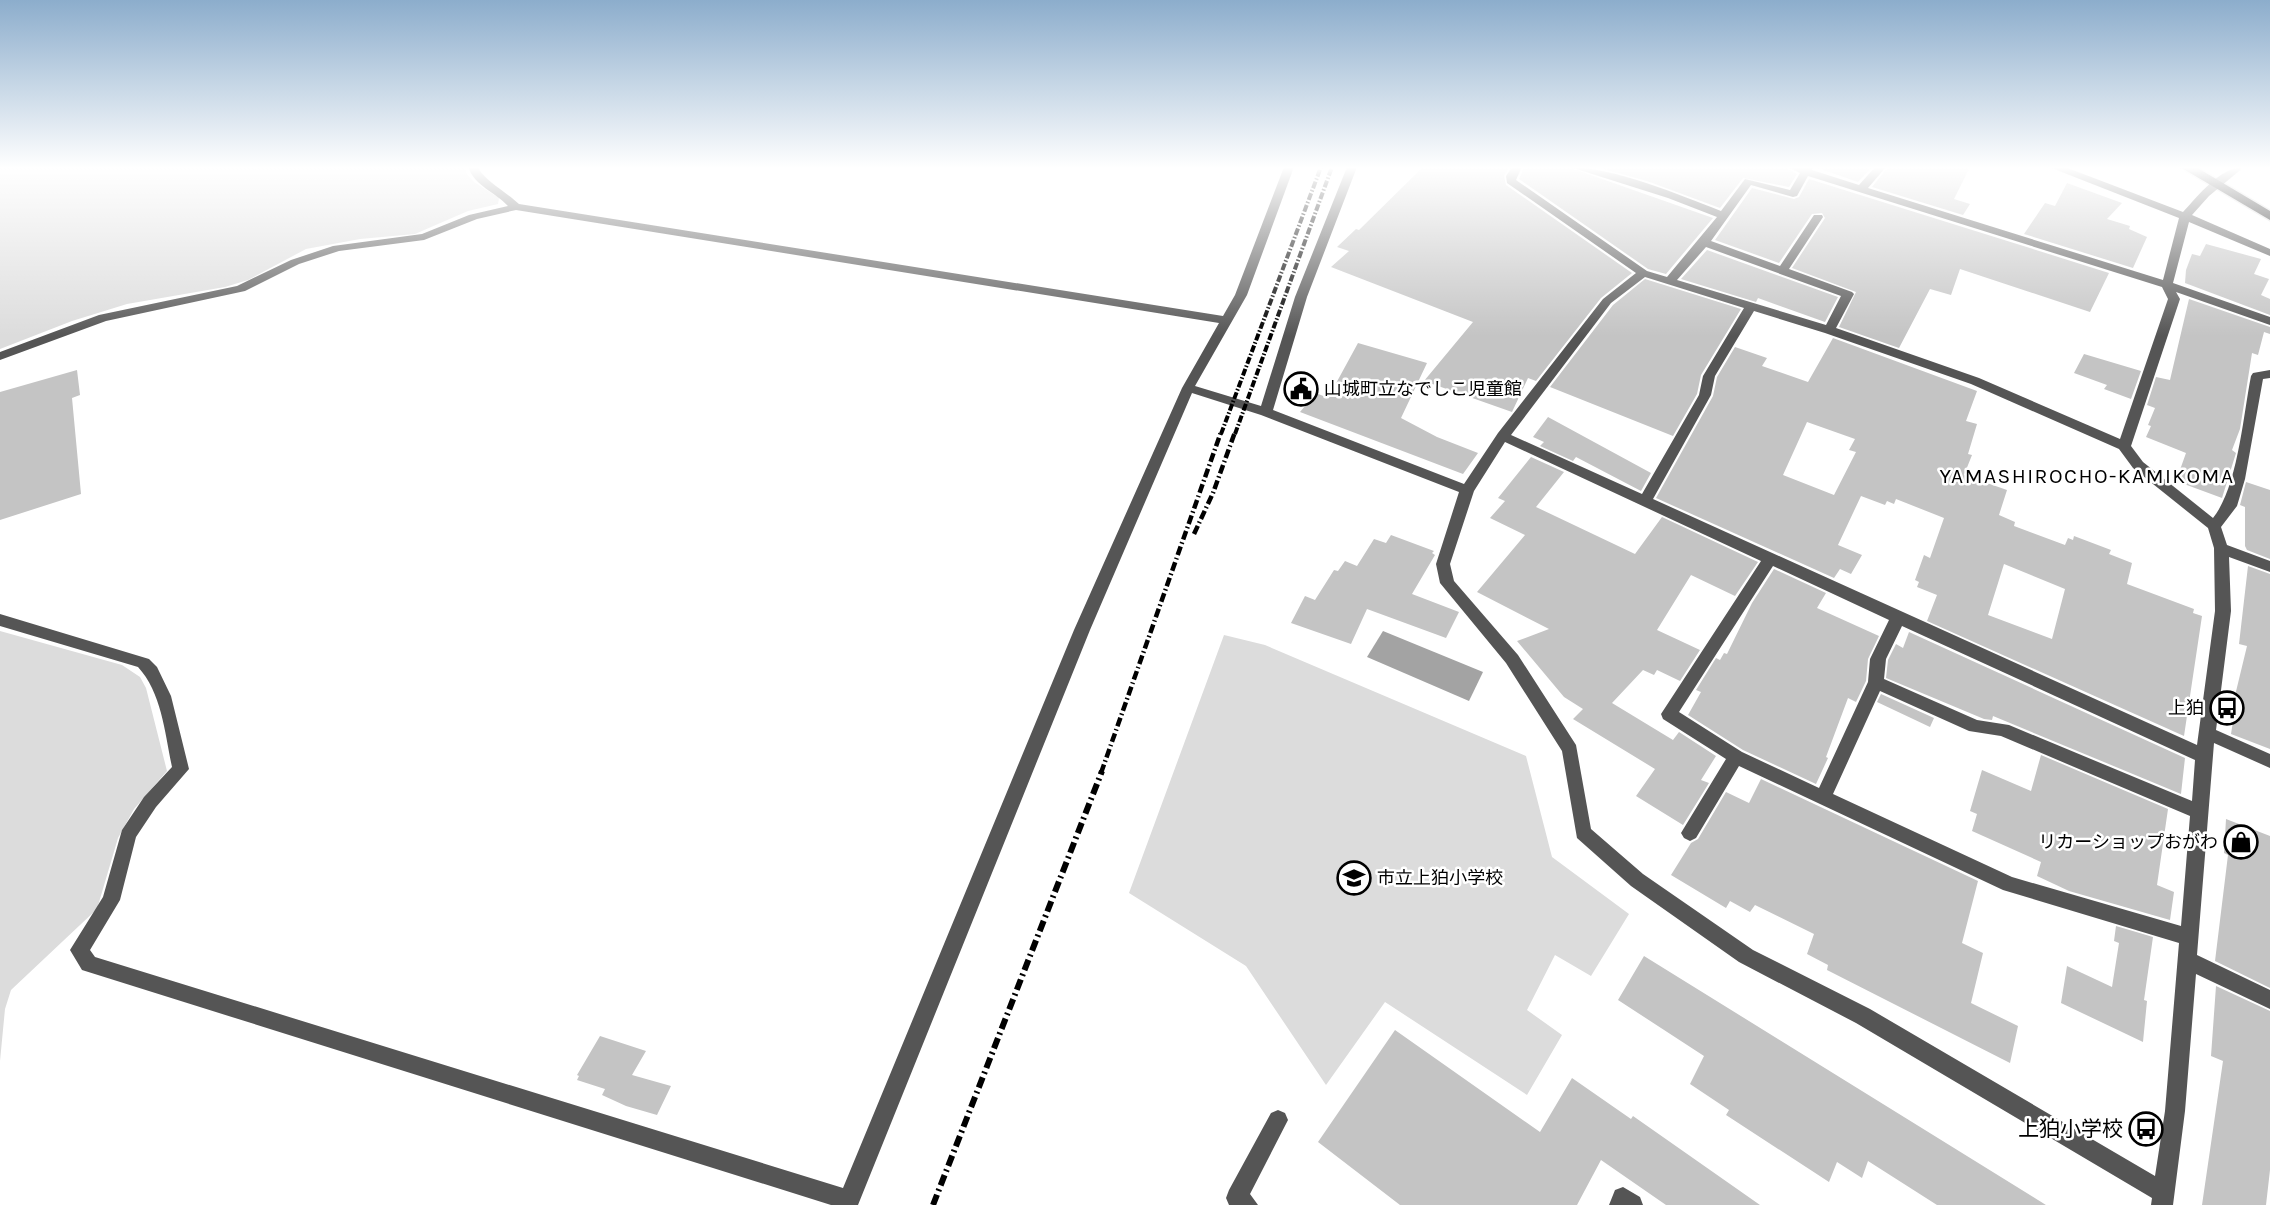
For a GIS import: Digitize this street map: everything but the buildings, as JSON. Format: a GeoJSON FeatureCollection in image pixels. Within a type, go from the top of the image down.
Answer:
{"type":"FeatureCollection","features":[{"type":"Feature","properties":{"kind":"street"},"geometry":{"type":"LineString","coordinates":[[0,356],[103,318],[242,289],[295,262],[337,248],[424,237],[457,223]]}},
{"type":"Feature","properties":{"kind":"street"},"geometry":{"type":"LineString","coordinates":[[618,223],[1225,320]]}},
{"type":"Feature","properties":{"kind":"street"},"geometry":{"type":"LineString","coordinates":[[0,620],[142,663],[157,679],[168,716],[181,768],[150,802],[128,835],[111,900],[79,950],[89,963],[848,1202],[1082,630],[1188,388],[1241,295],[1269,223]]}},
{"type":"Feature","properties":{"kind":"street"},"geometry":{"type":"LineString","coordinates":[[1266,412],[1301,297],[1330,223]]}},
{"type":"Feature","properties":{"kind":"street"},"geometry":{"type":"LineString","coordinates":[[1572,223],[1643,273],[1829,330],[1975,381],[2124,446],[2138,465],[2214,526],[2221,548],[2223,611],[2204,756],[2187,960],[2163,1199],[1863,1017],[1746,956],[1637,880],[1583,833],[1569,750],[1512,659],[1447,582],[1444,574],[1444,554],[1462,510],[1467,490],[1503,435],[1607,301],[1643,273]]}},
{"type":"Feature","properties":{"kind":"street"},"geometry":{"type":"LineString","coordinates":[[1670,281],[1718,223]]}},
{"type":"Feature","properties":{"kind":"street"},"geometry":{"type":"LineString","coordinates":[[1782,271],[1814,223]]}},
{"type":"Feature","properties":{"kind":"street"},"geometry":{"type":"LineString","coordinates":[[1969,223],[2132,277],[2167,285],[2270,321]]}},
{"type":"Feature","properties":{"kind":"street"},"geometry":{"type":"LineString","coordinates":[[2124,446],[2174,299],[2167,285],[2183,223]]}},
{"type":"Feature","properties":{"kind":"street"},"geometry":{"type":"LineString","coordinates":[[2202,223],[2270,253]]}},
{"type":"Feature","properties":{"kind":"street"},"geometry":{"type":"LineString","coordinates":[[1704,242],[1848,294],[1829,330]]}},
{"type":"Feature","properties":{"kind":"street"},"geometry":{"type":"LineString","coordinates":[[1645,500],[1705,395],[1709,376],[1751,306]]}},
{"type":"Feature","properties":{"kind":"street"},"geometry":{"type":"LineString","coordinates":[[2214,526],[2230,506],[2238,478],[2257,376],[2270,374]]}},
{"type":"Feature","properties":{"kind":"street"},"geometry":{"type":"LineString","coordinates":[[1188,388],[1266,412],[1467,490]]}},
{"type":"Feature","properties":{"kind":"street"},"geometry":{"type":"LineString","coordinates":[[1503,435],[2204,756]]}},
{"type":"Feature","properties":{"kind":"street"},"geometry":{"type":"LineString","coordinates":[[2221,548],[2270,567]]}},
{"type":"Feature","properties":{"kind":"street"},"geometry":{"type":"LineString","coordinates":[[1770,559],[1669,714],[1736,757],[1822,799],[2009,884],[2189,937]]}},
{"type":"Feature","properties":{"kind":"street"},"geometry":{"type":"LineString","coordinates":[[1822,799],[1876,682],[1878,659],[1899,618]]}},
{"type":"Feature","properties":{"kind":"street"},"geometry":{"type":"LineString","coordinates":[[1876,682],[1975,726],[2003,730],[2199,812]]}},
{"type":"Feature","properties":{"kind":"street"},"geometry":{"type":"LineString","coordinates":[[2207,733],[2270,761]]}},
{"type":"Feature","properties":{"kind":"street"},"geometry":{"type":"LineString","coordinates":[[1690,833],[1736,757]]}},
{"type":"Feature","properties":{"kind":"street"},"geometry":{"type":"LineString","coordinates":[[2187,960],[2270,1000]]}},
{"type":"Feature","properties":{"kind":"street"},"geometry":{"type":"LineString","coordinates":[[1247,1205],[1237,1198],[1278,1120]]}},
{"type":"Feature","properties":{"kind":"street"},"geometry":{"type":"LineString","coordinates":[[1620,1205],[1623,1198],[1632,1205]]}},
{"type":"Feature","properties":{"kind":"shaded area"},"geometry":{"type":"Polygon","coordinates":[[[0,223],[440,223],[415,234],[360,239],[306,249],[248,280],[225,287],[127,304],[72,321],[0,349],[0,223]]]}},
{"type":"Feature","properties":{"kind":"shaded area"},"geometry":{"type":"Polygon","coordinates":[[[0,631],[122,665],[140,677],[146,688],[167,771],[134,809],[118,838],[97,909],[11,990],[5,1009],[0,1061],[0,631]]]}},
{"type":"Feature","properties":{"kind":"shaded area"},"geometry":{"type":"Polygon","coordinates":[[[1383,631],[1483,672],[1469,701],[1367,657],[1383,631]]]}},
{"type":"Feature","properties":{"kind":"shaded area"},"geometry":{"type":"Polygon","coordinates":[[[1224,635],[1265,645],[1526,756],[1552,857],[1629,914],[1591,976],[1555,955],[1527,1010],[1562,1035],[1527,1095],[1385,1002],[1326,1085],[1246,966],[1129,893],[1224,635]]]}},
{"type":"Feature","properties":{"kind":"railway"},"geometry":{"type":"LineString","coordinates":[[1221,434],[1300,223]]}},
{"type":"Feature","properties":{"kind":"railway"},"geometry":{"type":"LineString","coordinates":[[1235,434],[1312,223]]}},
{"type":"Feature","properties":{"kind":"railway"},"geometry":{"type":"LineString","coordinates":[[1101,773],[1221,432]]}},
{"type":"Feature","properties":{"kind":"railway"},"geometry":{"type":"LineString","coordinates":[[1194,534],[1213,493],[1235,432]]}},
{"type":"Feature","properties":{"kind":"railway"},"geometry":{"type":"LineString","coordinates":[[933,1205],[1102,771]]}},
{"type":"Feature","properties":{"kind":"place","name":"山城町立なでしこ児童館"},"geometry":{"type":"Point","coordinates":[1301,389]}},
{"type":"Feature","properties":{"kind":"place","name":"上狛"},"geometry":{"type":"Point","coordinates":[2227,708]}},
{"type":"Feature","properties":{"kind":"place","name":"リカーショップおがわ"},"geometry":{"type":"Point","coordinates":[2241,842]}},
{"type":"Feature","properties":{"kind":"place","name":"市立上狛小学校"},"geometry":{"type":"Point","coordinates":[1354,878]}},
{"type":"Feature","properties":{"kind":"place","name":"上狛小学校"},"geometry":{"type":"Point","coordinates":[2146,1129]}},
{"type":"Feature","properties":{"kind":"district","name":"YAMASHIROCHO-KAMIKOMA"},"geometry":{"type":"Point","coordinates":[2087,476]}}]}
